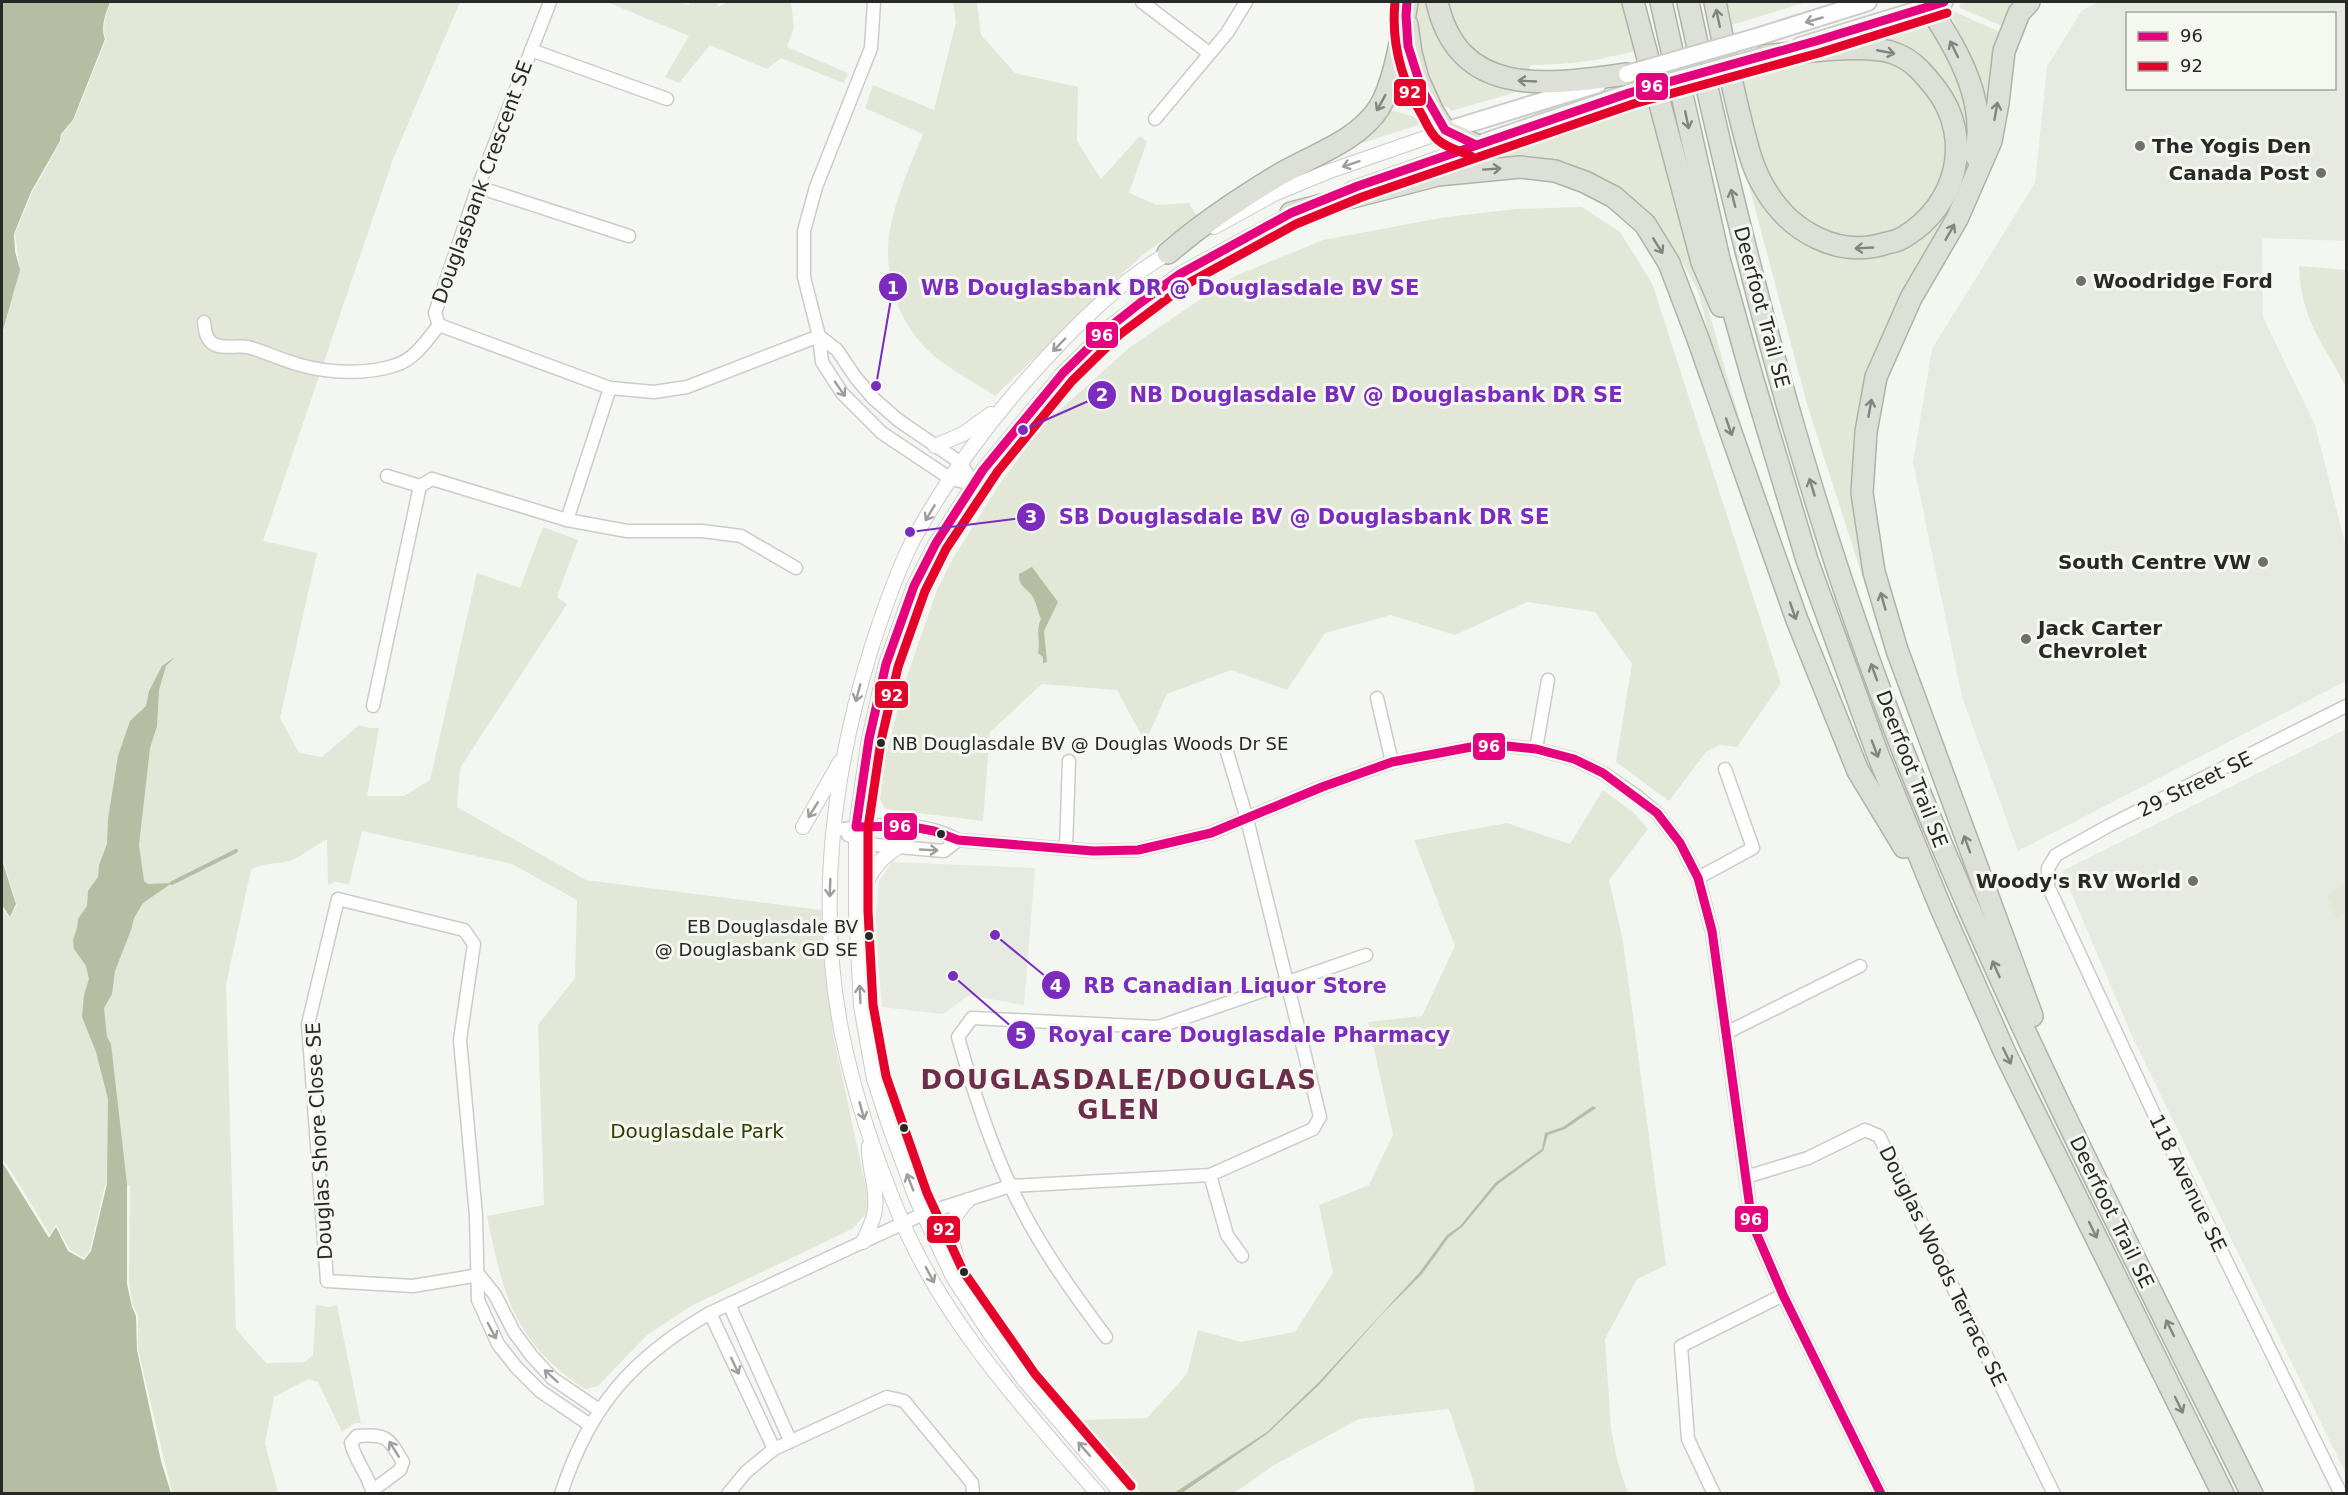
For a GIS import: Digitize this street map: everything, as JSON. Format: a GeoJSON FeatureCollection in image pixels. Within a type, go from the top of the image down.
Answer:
{"type":"FeatureCollection","features":[{"type":"Feature","properties":{"kind":"highway"},"geometry":{"type":"LineString","coordinates":[[1437,2],[1441,20],[1452,40],[1469,59],[1488,72],[1517,81],[1628,83]]}},
{"type":"Feature","properties":{"kind":"highway"},"geometry":{"type":"LineString","coordinates":[[1633,2],[1702,261],[1752,377]]}},
{"type":"Feature","properties":{"kind":"highway","name":"Deerfoot Trail SE"},"geometry":{"type":"LineString","coordinates":[[1661,2],[1719,259],[1752,377],[1824,607],[1878,755],[1940,906],[2005,1053],[2223,1494]]}},
{"type":"Feature","properties":{"kind":"highway","name":"Deerfoot Trail SE"},"geometry":{"type":"LineString","coordinates":[[1688,2],[1718,140],[1751,270],[1814,493],[1848,598],[1902,749],[1964,898],[2030,1044],[2252,1494]]}},
{"type":"Feature","properties":{"kind":"highway"},"geometry":{"type":"LineString","coordinates":[[1715,2],[1751,161],[1765,190],[1782,212],[1803,231],[1826,243],[1848,249],[1873,248],[1903,238],[1923,223],[1943,198],[1958,157],[1956,127],[1944,100],[1927,78],[1914,65],[1895,53],[1868,48],[1762,46]]}},
{"type":"Feature","properties":{"kind":"highway"},"geometry":{"type":"LineString","coordinates":[[2029,2],[2009,32],[2004,51],[1991,141],[1957,219],[1911,298],[1876,377],[1866,432],[1862,493],[1874,572],[1897,650],[2084,1155]]}},
{"type":"Feature","properties":{"kind":"highway"},"geometry":{"type":"LineString","coordinates":[[1933,3],[1974,98],[1978,128],[1972,186]]}},
{"type":"Feature","properties":{"kind":"highway"},"geometry":{"type":"LineString","coordinates":[[1407,4],[1407,32],[1418,79],[1432,110],[1445,131],[1476,146]]}},
{"type":"Feature","properties":{"kind":"highway"},"geometry":{"type":"LineString","coordinates":[[1168,253],[1206,221],[1279,175],[1352,135],[1376,113],[1386,95],[1407,4]]}},
{"type":"Feature","properties":{"kind":"highway"},"geometry":{"type":"LineString","coordinates":[[1291,213],[1438,175],[1520,167],[1555,171],[1585,182],[1614,196],[1645,224],[1669,263],[1797,620],[1858,771],[1940,906]]}},
{"type":"Feature","properties":{"kind":"main road"},"geometry":{"type":"LineString","coordinates":[[1762,46],[1868,2]]}},
{"type":"Feature","properties":{"kind":"main road"},"geometry":{"type":"LineString","coordinates":[[1445,131],[1933,3]]}},
{"type":"Feature","properties":{"kind":"main road"},"geometry":{"type":"LineString","coordinates":[[1476,146],[1628,83]]}},
{"type":"Feature","properties":{"kind":"street","name":"Douglasbank Crescent SE"},"geometry":{"type":"LineString","coordinates":[[550,2],[478,187],[435,313],[439,325],[610,388],[654,392],[687,387],[819,336]]}},
{"type":"Feature","properties":{"kind":"street"},"geometry":{"type":"LineString","coordinates":[[874,2],[871,48],[816,187],[804,231],[804,277],[819,336],[822,362],[842,393],[862,416],[882,433],[951,479],[973,484]]}},
{"type":"Feature","properties":{"kind":"street"},"geometry":{"type":"LineString","coordinates":[[1142,2],[1209,53]]}},
{"type":"Feature","properties":{"kind":"street"},"geometry":{"type":"LineString","coordinates":[[1155,119],[1227,33],[1246,2]]}},
{"type":"Feature","properties":{"kind":"street"},"geometry":{"type":"LineString","coordinates":[[531,50],[667,99]]}},
{"type":"Feature","properties":{"kind":"street"},"geometry":{"type":"LineString","coordinates":[[1098,1494],[1016,1399],[969,1338],[935,1284],[903,1223],[869,1138],[842,1032],[834,981],[829,910],[834,830],[844,755],[854,707],[885,605],[911,545],[961,463],[1002,406],[1085,320],[1144,269],[1168,253],[1276,193],[1327,172],[1445,131]]}},
{"type":"Feature","properties":{"kind":"street"},"geometry":{"type":"LineString","coordinates":[[1122,1494],[1025,1381],[953,1277],[923,1214],[874,1079],[861,1006],[855,832],[869,739],[886,664],[914,586],[936,543],[973,484],[1063,373],[1111,326],[1180,274],[1291,213],[1358,186],[1476,146]]}},
{"type":"Feature","properties":{"kind":"street"},"geometry":{"type":"LineString","coordinates":[[478,187],[629,236]]}},
{"type":"Feature","properties":{"kind":"street"},"geometry":{"type":"LineString","coordinates":[[204,322],[206,336],[212,343],[220,346],[246,347],[317,369],[352,371],[382,369],[398,365],[414,354],[439,325]]}},
{"type":"Feature","properties":{"kind":"street"},"geometry":{"type":"LineString","coordinates":[[819,336],[837,350],[874,399],[898,420],[961,463],[973,484]]}},
{"type":"Feature","properties":{"kind":"street"},"geometry":{"type":"LineString","coordinates":[[567,520],[610,388]]}},
{"type":"Feature","properties":{"kind":"street"},"geometry":{"type":"LineString","coordinates":[[935,446],[963,434],[1002,406]]}},
{"type":"Feature","properties":{"kind":"street"},"geometry":{"type":"LineString","coordinates":[[387,476],[420,486],[432,479],[567,520],[627,531],[702,531],[741,536],[796,568]]}},
{"type":"Feature","properties":{"kind":"street"},"geometry":{"type":"LineString","coordinates":[[373,706],[420,486]]}},
{"type":"Feature","properties":{"kind":"street"},"geometry":{"type":"LineString","coordinates":[[1536,749],[1548,680]]}},
{"type":"Feature","properties":{"kind":"street"},"geometry":{"type":"LineString","coordinates":[[1377,698],[1392,762]]}},
{"type":"Feature","properties":{"kind":"street","name":"29 Street SE"},"geometry":{"type":"LineString","coordinates":[[2048,868],[2056,855],[2110,825],[2346,706]]}},
{"type":"Feature","properties":{"kind":"street"},"geometry":{"type":"LineString","coordinates":[[834,830],[855,832],[878,824],[943,831],[958,840],[1093,851],[1138,850],[1211,833],[1392,762],[1471,747],[1507,746],[1536,749],[1574,759],[1603,773],[1657,813],[1680,843],[1698,878],[1712,931],[1728,1032],[1752,1224],[1783,1295],[1881,1494]]}},
{"type":"Feature","properties":{"kind":"street"},"geometry":{"type":"LineString","coordinates":[[561,1494],[572,1460],[590,1425],[626,1377],[678,1331],[710,1313],[923,1214],[1010,1186],[1210,1175],[1313,1129],[1320,1117],[1247,819],[1227,752]]}},
{"type":"Feature","properties":{"kind":"street"},"geometry":{"type":"LineString","coordinates":[[802,827],[844,755]]}},
{"type":"Feature","properties":{"kind":"street"},"geometry":{"type":"LineString","coordinates":[[1066,848],[1069,761]]}},
{"type":"Feature","properties":{"kind":"street"},"geometry":{"type":"LineString","coordinates":[[1698,878],[1753,848],[1725,769]]}},
{"type":"Feature","properties":{"kind":"street"},"geometry":{"type":"LineString","coordinates":[[855,832],[876,845],[897,848],[944,851],[958,840]]}},
{"type":"Feature","properties":{"kind":"street"},"geometry":{"type":"LineString","coordinates":[[856,910],[868,876],[880,860],[897,848]]}},
{"type":"Feature","properties":{"kind":"street","name":"118 Avenue SE"},"geometry":{"type":"LineString","coordinates":[[2048,868],[2048,886],[2096,992],[2341,1494]]}},
{"type":"Feature","properties":{"kind":"street","name":"Douglas Shore Close SE"},"geometry":{"type":"LineString","coordinates":[[478,1275],[413,1286],[327,1281],[308,1024],[338,899],[464,930],[474,944],[460,1040],[476,1216],[478,1275],[478,1300],[498,1344],[517,1368],[540,1391],[590,1425]]}},
{"type":"Feature","properties":{"kind":"street"},"geometry":{"type":"LineString","coordinates":[[1106,1337],[1058,1273],[1010,1186],[973,1090],[958,1037],[972,1018],[1158,1027],[1366,956]]}},
{"type":"Feature","properties":{"kind":"street"},"geometry":{"type":"LineString","coordinates":[[1728,1032],[1860,966]]}},
{"type":"Feature","properties":{"kind":"street","name":"Douglas Woods Terrace SE"},"geometry":{"type":"LineString","coordinates":[[1746,1177],[1808,1158],[1865,1130],[1879,1136],[2054,1494]]}},
{"type":"Feature","properties":{"kind":"street"},"geometry":{"type":"LineString","coordinates":[[863,1242],[876,1209],[868,1160],[869,1138]]}},
{"type":"Feature","properties":{"kind":"street"},"geometry":{"type":"LineString","coordinates":[[1210,1175],[1227,1235],[1242,1256]]}},
{"type":"Feature","properties":{"kind":"street"},"geometry":{"type":"LineString","coordinates":[[967,1297],[951,1237],[951,1228],[956,1213],[968,1200]]}},
{"type":"Feature","properties":{"kind":"street"},"geometry":{"type":"LineString","coordinates":[[478,1275],[495,1294],[514,1332],[531,1355],[552,1377],[599,1410]]}},
{"type":"Feature","properties":{"kind":"street"},"geometry":{"type":"LineString","coordinates":[[1714,1494],[1688,1439],[1681,1346],[1783,1295]]}},
{"type":"Feature","properties":{"kind":"street"},"geometry":{"type":"LineString","coordinates":[[729,1304],[790,1440]]}},
{"type":"Feature","properties":{"kind":"street"},"geometry":{"type":"LineString","coordinates":[[710,1313],[774,1449]]}},
{"type":"Feature","properties":{"kind":"street"},"geometry":{"type":"LineString","coordinates":[[728,1494],[746,1472],[774,1449],[887,1397],[904,1401],[972,1483],[973,1494]]}},
{"type":"Feature","properties":{"kind":"street"},"geometry":{"type":"LineString","coordinates":[[380,1434],[390,1441],[403,1462],[400,1470],[373,1492],[353,1453],[351,1443],[357,1436],[380,1434]]}},
{"type":"Feature","properties":{"kind":"shaded area"},"geometry":{"type":"Polygon","coordinates":[[[2,2],[110,2],[103,25],[105,39],[73,120],[61,134],[60,141],[31,192],[14,234],[15,251],[20,270],[2,334],[2,2]]]}},
{"type":"Feature","properties":{"kind":"shaded area"},"geometry":{"type":"Polygon","coordinates":[[[2099,2],[2346,2],[2346,241],[2262,238],[2263,317],[2315,425],[2346,547],[2346,681],[2018,851],[1962,697],[1913,462],[1932,349],[2035,183],[2047,67],[2082,10],[2099,2]]]}},
{"type":"Feature","properties":{"kind":"shaded area"},"geometry":{"type":"Polygon","coordinates":[[[1032,567],[1058,602],[1044,631],[1047,662],[1043,663],[1043,657],[1038,653],[1038,628],[1041,619],[1034,599],[1019,579],[1019,574],[1032,567]]]}},
{"type":"Feature","properties":{"kind":"shaded area"},"geometry":{"type":"Polygon","coordinates":[[[175,657],[166,666],[159,690],[157,726],[150,748],[139,845],[144,881],[148,884],[172,883],[143,903],[134,918],[115,971],[112,994],[104,1008],[107,1037],[111,1044],[127,1184],[127,1284],[136,1316],[137,1350],[161,1461],[171,1493],[2,1493],[2,1162],[49,1238],[56,1227],[68,1251],[84,1260],[91,1251],[107,1184],[108,1099],[96,1052],[82,1017],[84,995],[89,979],[86,966],[74,949],[73,940],[78,919],[87,906],[88,891],[98,877],[99,865],[107,844],[108,819],[118,756],[130,721],[146,706],[149,691],[162,666],[175,657]]]}},
{"type":"Feature","properties":{"kind":"shaded area"},"geometry":{"type":"Polygon","coordinates":[[[2346,729],[2346,884],[2326,895],[2336,918],[2345,913],[2346,917],[2346,1474],[2132,1036],[2062,871],[2346,729]]]}},
{"type":"Feature","properties":{"kind":"shaded area"},"geometry":{"type":"Polygon","coordinates":[[[2,860],[16,904],[10,917],[2,905],[2,860]]]}},
{"type":"Feature","properties":{"kind":"shaded area"},"geometry":{"type":"Polygon","coordinates":[[[892,862],[1035,868],[1024,1005],[969,995],[943,1014],[882,1007],[875,925],[879,881],[892,862]]]}},
{"type":"Feature","properties":{"kind":"shaded area"},"geometry":{"type":"Polygon","coordinates":[[[1593,1106],[1596,1108],[1565,1129],[1548,1135],[1543,1151],[1497,1185],[1462,1227],[1449,1237],[1422,1274],[1382,1314],[1320,1384],[1267,1434],[1182,1493],[1174,1493],[1267,1432],[1319,1382],[1419,1273],[1447,1235],[1460,1226],[1495,1183],[1542,1149],[1545,1133],[1563,1127],[1593,1106]]]}},
{"type":"Feature","properties":{"kind":"green space","name":"Douglasdale Park"},"geometry":{"type":"Polygon","coordinates":[[[110,2],[460,2],[393,159],[263,541],[317,553],[280,718],[299,753],[322,757],[359,725],[379,728],[367,796],[404,796],[430,780],[477,573],[520,588],[543,527],[578,540],[557,597],[567,604],[460,768],[457,807],[586,880],[821,910],[822,944],[833,1034],[868,1197],[866,1214],[852,1229],[691,1306],[647,1335],[598,1386],[585,1389],[561,1372],[542,1354],[527,1335],[515,1314],[499,1269],[487,1216],[544,1205],[538,1025],[575,978],[577,900],[512,864],[362,831],[349,884],[335,882],[328,885],[327,839],[289,861],[256,867],[251,870],[226,984],[236,1329],[266,1363],[305,1362],[313,1355],[316,1305],[330,1307],[337,1305],[361,1423],[355,1423],[342,1432],[318,1382],[308,1379],[274,1397],[265,1443],[278,1493],[172,1493],[138,1349],[138,1315],[133,1306],[129,1283],[130,1185],[105,1185],[90,1250],[84,1258],[70,1250],[56,1225],[50,1235],[2,1159],[2,908],[10,918],[17,905],[2,857],[2,336],[20,270],[15,234],[32,193],[61,141],[62,134],[74,120],[106,39],[104,25],[110,2]]]}},
{"type":"Feature","properties":{"kind":"green space"},"geometry":{"type":"Polygon","coordinates":[[[607,2],[679,2],[689,5],[690,2],[717,2],[718,7],[728,2],[791,2],[794,27],[787,47],[848,73],[844,83],[781,58],[767,69],[710,45],[679,83],[665,77],[689,36],[607,2]]]}},
{"type":"Feature","properties":{"kind":"green space"},"geometry":{"type":"Polygon","coordinates":[[[953,2],[977,2],[981,35],[1015,73],[1078,87],[1077,141],[1101,179],[1140,136],[1147,142],[1129,193],[1157,205],[1189,203],[1197,216],[1145,253],[995,396],[937,358],[920,342],[903,317],[889,272],[889,240],[897,202],[923,134],[865,108],[873,85],[934,110],[956,22],[953,2]]]}},
{"type":"Feature","properties":{"kind":"green space"},"geometry":{"type":"Polygon","coordinates":[[[1416,2],[1428,2],[1438,33],[1527,89],[1451,111],[1448,107],[1442,106],[1421,56],[1416,30],[1416,2]]]}},
{"type":"Feature","properties":{"kind":"green space"},"geometry":{"type":"Polygon","coordinates":[[[1446,2],[1625,2],[1638,50],[1585,61],[1531,65],[1528,72],[1506,68],[1477,53],[1461,38],[1453,25],[1446,2]]]}},
{"type":"Feature","properties":{"kind":"green space"},"geometry":{"type":"Polygon","coordinates":[[[1724,2],[1806,2],[1729,26],[1724,2]]]}},
{"type":"Feature","properties":{"kind":"green space"},"geometry":{"type":"Polygon","coordinates":[[[2017,2],[2004,24],[2000,25],[1960,8],[1959,4],[2017,2]]]}},
{"type":"Feature","properties":{"kind":"green space"},"geometry":{"type":"Polygon","coordinates":[[[1948,9],[2000,32],[1996,46],[1991,101],[1986,101],[1975,66],[1948,9]]]}},
{"type":"Feature","properties":{"kind":"green space"},"geometry":{"type":"Polygon","coordinates":[[[1927,14],[1966,92],[1972,139],[1963,184],[1872,367],[1870,587],[1866,588],[1807,404],[1748,182],[1753,180],[1793,232],[1893,248],[1959,178],[1940,82],[1850,37],[1927,14]]]}},
{"type":"Feature","properties":{"kind":"green space"},"geometry":{"type":"Polygon","coordinates":[[[1862,56],[1895,64],[1923,83],[1948,131],[1944,181],[1912,223],[1879,238],[1835,237],[1795,216],[1764,169],[1740,77],[1794,63],[1862,56]]]}},
{"type":"Feature","properties":{"kind":"green space"},"geometry":{"type":"Polygon","coordinates":[[[1400,73],[1406,73],[1422,114],[1393,104],[1391,101],[1400,73]]]}},
{"type":"Feature","properties":{"kind":"green space"},"geometry":{"type":"Polygon","coordinates":[[[1649,98],[1761,491],[1710,350],[1698,291],[1683,263],[1644,213],[1612,187],[1466,165],[1465,160],[1511,147],[1649,98]]]}},
{"type":"Feature","properties":{"kind":"green space"},"geometry":{"type":"Polygon","coordinates":[[[1386,109],[1420,118],[1424,123],[1359,144],[1357,139],[1386,109]]]}},
{"type":"Feature","properties":{"kind":"green space"},"geometry":{"type":"Polygon","coordinates":[[[1582,207],[1620,232],[1652,283],[1781,683],[1737,747],[1719,745],[1706,752],[1669,801],[1616,762],[1632,664],[1595,612],[1527,602],[1455,635],[1391,615],[1325,633],[1287,690],[1231,670],[1167,694],[1145,742],[1117,690],[1042,684],[990,732],[983,821],[885,809],[880,799],[886,755],[903,688],[937,590],[952,560],[999,485],[1042,426],[1129,348],[1233,277],[1323,240],[1446,217],[1516,209],[1582,207]]]}},
{"type":"Feature","properties":{"kind":"green space"},"geometry":{"type":"Polygon","coordinates":[[[2299,266],[2346,270],[2346,387],[2309,317],[2304,302],[2299,266]]]}},
{"type":"Feature","properties":{"kind":"green space"},"geometry":{"type":"Polygon","coordinates":[[[1603,790],[1633,812],[1648,829],[1609,880],[1623,941],[1666,1265],[1637,1279],[1605,1339],[1611,1429],[1618,1463],[1628,1493],[1475,1493],[1474,1483],[1449,1409],[1359,1419],[1274,1465],[1234,1493],[1141,1493],[1079,1420],[1147,1418],[1187,1374],[1198,1330],[1241,1342],[1295,1332],[1333,1273],[1319,1205],[1369,1185],[1393,1135],[1368,1022],[1422,1016],[1455,946],[1414,840],[1507,823],[1570,844],[1603,790]]]}},
{"type":"Feature","properties":{"kind":"green space"},"geometry":{"type":"Polygon","coordinates":[[[2346,884],[2346,917],[2345,913],[2336,918],[2326,895],[2346,884]]]}},
{"type":"Feature","properties":{"kind":"waterway"},"geometry":{"type":"LineString","coordinates":[[172,883],[236,851]]}},
{"type":"Feature","properties":{"kind":"transit line","name":"92"},"geometry":{"type":"LineString","coordinates":[[1395,2],[1397,47],[1409,90],[1433,135],[1449,147],[1471,156]]}},
{"type":"Feature","properties":{"kind":"transit line","name":"96"},"geometry":{"type":"LineString","coordinates":[[1407,2],[1408,46],[1422,90],[1445,130],[1476,145]]}},
{"type":"Feature","properties":{"kind":"transit line","name":"96"},"geometry":{"type":"LineString","coordinates":[[1881,1494],[1783,1295],[1752,1223],[1712,931],[1698,878],[1680,843],[1657,813],[1603,773],[1574,759],[1536,749],[1507,746],[1471,747],[1392,762],[1322,787],[1211,833],[1138,850],[1093,851],[958,840],[934,831],[908,826],[856,827],[869,739],[886,664],[914,586],[936,543],[983,470],[1063,373],[1111,326],[1140,303],[1180,274],[1291,213],[1358,186],[1629,93],[1816,41],[1944,2]]}},
{"type":"Feature","properties":{"kind":"transit line","name":"92"},"geometry":{"type":"LineString","coordinates":[[1131,1486],[1035,1374],[963,1271],[927,1193],[886,1076],[873,1005],[868,911],[868,828],[881,741],[898,667],[925,591],[946,549],[998,471],[1072,381],[1119,335],[1187,284],[1296,224],[1362,197],[1633,104],[1819,53],[1947,13]]}},
{"type":"Feature","properties":{"kind":"place","name":"The Yogis Den"},"geometry":{"type":"Point","coordinates":[2140,146]}},
{"type":"Feature","properties":{"kind":"place","name":"Canada Post"},"geometry":{"type":"Point","coordinates":[2321,173]}},
{"type":"Feature","properties":{"kind":"place","name":"Woodridge Ford"},"geometry":{"type":"Point","coordinates":[2081,281]}},
{"type":"Feature","properties":{"kind":"place","name":"WB Douglasbank DR @ Douglasdale BV SE"},"geometry":{"type":"Point","coordinates":[876,386]}},
{"type":"Feature","properties":{"kind":"place","name":"NB Douglasdale BV @ Douglasbank DR SE"},"geometry":{"type":"Point","coordinates":[1023,430]}},
{"type":"Feature","properties":{"kind":"place","name":"SB Douglasdale BV @ Douglasbank DR SE"},"geometry":{"type":"Point","coordinates":[910,532]}},
{"type":"Feature","properties":{"kind":"place","name":"South Centre VW"},"geometry":{"type":"Point","coordinates":[2263,562]}},
{"type":"Feature","properties":{"kind":"place","name":"Jack Carter Chevrolet"},"geometry":{"type":"Point","coordinates":[2026,639]}},
{"type":"Feature","properties":{"kind":"place","name":"NB Douglasdale BV @ Douglas Woods Dr SE"},"geometry":{"type":"Point","coordinates":[881,743]}},
{"type":"Feature","properties":{"kind":"place","name":"Woody's RV World"},"geometry":{"type":"Point","coordinates":[2193,881]}},
{"type":"Feature","properties":{"kind":"place","name":"RB Canadian Liquor Store"},"geometry":{"type":"Point","coordinates":[995,935]}},
{"type":"Feature","properties":{"kind":"place","name":"EB Douglasdale BV @ Douglasbank GD SE"},"geometry":{"type":"Point","coordinates":[869,936]}},
{"type":"Feature","properties":{"kind":"place","name":"Royal care Douglasdale Pharmacy"},"geometry":{"type":"Point","coordinates":[953,976]}},
{"type":"Feature","properties":{"kind":"district","name":"DOUGLASDALE/DOUGLAS GLEN"},"geometry":{"type":"Point","coordinates":[1119,1095]}}]}
